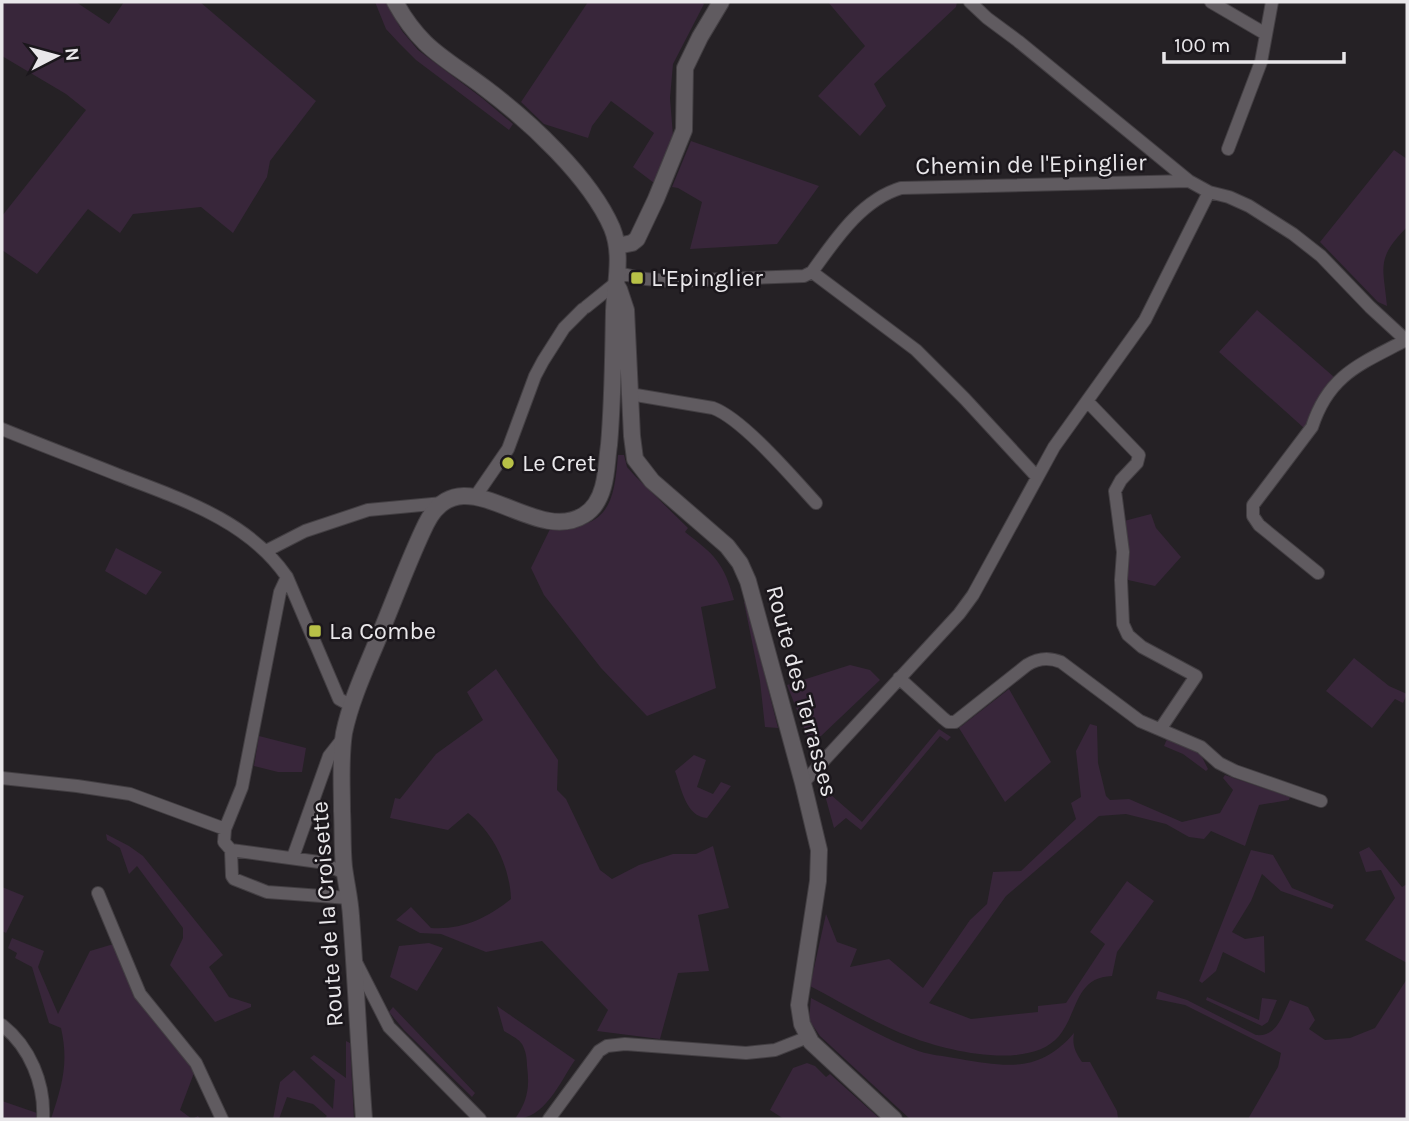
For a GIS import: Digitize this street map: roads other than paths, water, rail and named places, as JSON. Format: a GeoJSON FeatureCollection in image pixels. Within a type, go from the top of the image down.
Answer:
{"type":"FeatureCollection","features":[{"type":"Feature","properties":{"kind":"street"},"geometry":{"type":"LineString","coordinates":[[266,551],[289,537],[368,510],[443,503],[453,498],[475,497],[499,503],[551,523],[574,520],[587,513],[596,503],[604,482],[612,407],[617,277],[617,246],[605,215],[559,155],[506,104],[428,47],[410,27],[395,2]]}},
{"type":"Feature","properties":{"kind":"street"},"geometry":{"type":"LineString","coordinates":[[617,246],[632,243],[637,239],[656,199],[684,130],[685,68],[721,2]]}},
{"type":"Feature","properties":{"kind":"street"},"geometry":{"type":"LineString","coordinates":[[970,2],[1189,181],[1209,192],[1249,206],[1293,234],[1321,256],[1407,341],[1353,369],[1336,383],[1317,411],[1312,427],[1253,505],[1253,516],[1259,526],[1318,573]]}},
{"type":"Feature","properties":{"kind":"street"},"geometry":{"type":"LineString","coordinates":[[1211,2],[1264,33]]}},
{"type":"Feature","properties":{"kind":"street"},"geometry":{"type":"LineString","coordinates":[[1228,149],[1261,62],[1264,33],[1272,2]]}},
{"type":"Feature","properties":{"kind":"street","name":"Chemin de l'Epinglier"},"geometry":{"type":"LineString","coordinates":[[812,272],[847,226],[887,193],[901,188],[1189,181]]}},
{"type":"Feature","properties":{"kind":"street"},"geometry":{"type":"LineString","coordinates":[[803,783],[959,614],[973,595],[1054,447],[1145,320],[1209,192]]}},
{"type":"Feature","properties":{"kind":"street"},"geometry":{"type":"LineString","coordinates":[[475,497],[508,449],[535,376],[564,328],[617,277],[692,281],[789,278],[812,272],[922,355],[1037,477]]}},
{"type":"Feature","properties":{"kind":"street","name":"Route des Terrasses"},"geometry":{"type":"LineString","coordinates":[[617,277],[626,310],[633,448],[638,464],[663,491],[715,534],[737,557],[744,570],[813,819],[819,859],[818,881],[799,1005],[800,1017],[816,1048],[894,1119]]}},
{"type":"Feature","properties":{"kind":"street"},"geometry":{"type":"LineString","coordinates":[[630,394],[713,408],[724,414],[773,456],[816,503]]}},
{"type":"Feature","properties":{"kind":"street"},"geometry":{"type":"LineString","coordinates":[[1087,401],[1139,455],[1137,463],[1115,491],[1123,552],[1121,580],[1124,628],[1142,648],[1196,676],[1161,728]]}},
{"type":"Feature","properties":{"kind":"street"},"geometry":{"type":"LineString","coordinates":[[2,429],[209,512],[266,551],[287,577],[339,699],[352,706]]}},
{"type":"Feature","properties":{"kind":"street","name":"Route de la Croisette"},"geometry":{"type":"LineString","coordinates":[[364,1119],[345,873],[341,770],[344,737],[352,706],[422,533],[431,514],[443,503]]}},
{"type":"Feature","properties":{"kind":"street"},"geometry":{"type":"LineString","coordinates":[[287,577],[280,592],[242,787],[225,830],[225,842],[231,850],[318,862],[345,873]]}},
{"type":"Feature","properties":{"kind":"street"},"geometry":{"type":"LineString","coordinates":[[899,678],[948,722],[955,722],[1027,665],[1040,659],[1054,659],[1140,721],[1202,747],[1219,763],[1235,771],[1321,801]]}},
{"type":"Feature","properties":{"kind":"street"},"geometry":{"type":"LineString","coordinates":[[293,857],[328,756],[344,737]]}},
{"type":"Feature","properties":{"kind":"street"},"geometry":{"type":"LineString","coordinates":[[2,779],[131,794],[225,830]]}},
{"type":"Feature","properties":{"kind":"street"},"geometry":{"type":"LineString","coordinates":[[231,850],[234,879],[257,889],[276,893],[349,898]]}},
{"type":"Feature","properties":{"kind":"street"},"geometry":{"type":"LineString","coordinates":[[98,893],[140,994],[196,1063],[222,1119]]}},
{"type":"Feature","properties":{"kind":"street"},"geometry":{"type":"LineString","coordinates":[[353,957],[389,1027],[480,1119]]}},
{"type":"Feature","properties":{"kind":"street"},"geometry":{"type":"LineString","coordinates":[[2,1025],[14,1037],[33,1066],[42,1091],[43,1119]]}},
{"type":"Feature","properties":{"kind":"street"},"geometry":{"type":"LineString","coordinates":[[549,1119],[593,1059],[607,1046],[625,1044],[746,1053],[775,1050],[808,1037]]}},
{"type":"Feature","properties":{"kind":"place","name":"L'Epinglier"},"geometry":{"type":"Point","coordinates":[637,278]}},
{"type":"Feature","properties":{"kind":"place","name":"Le Cret"},"geometry":{"type":"Point","coordinates":[508,463]}},
{"type":"Feature","properties":{"kind":"place","name":"La Combe"},"geometry":{"type":"Point","coordinates":[315,631]}}]}
